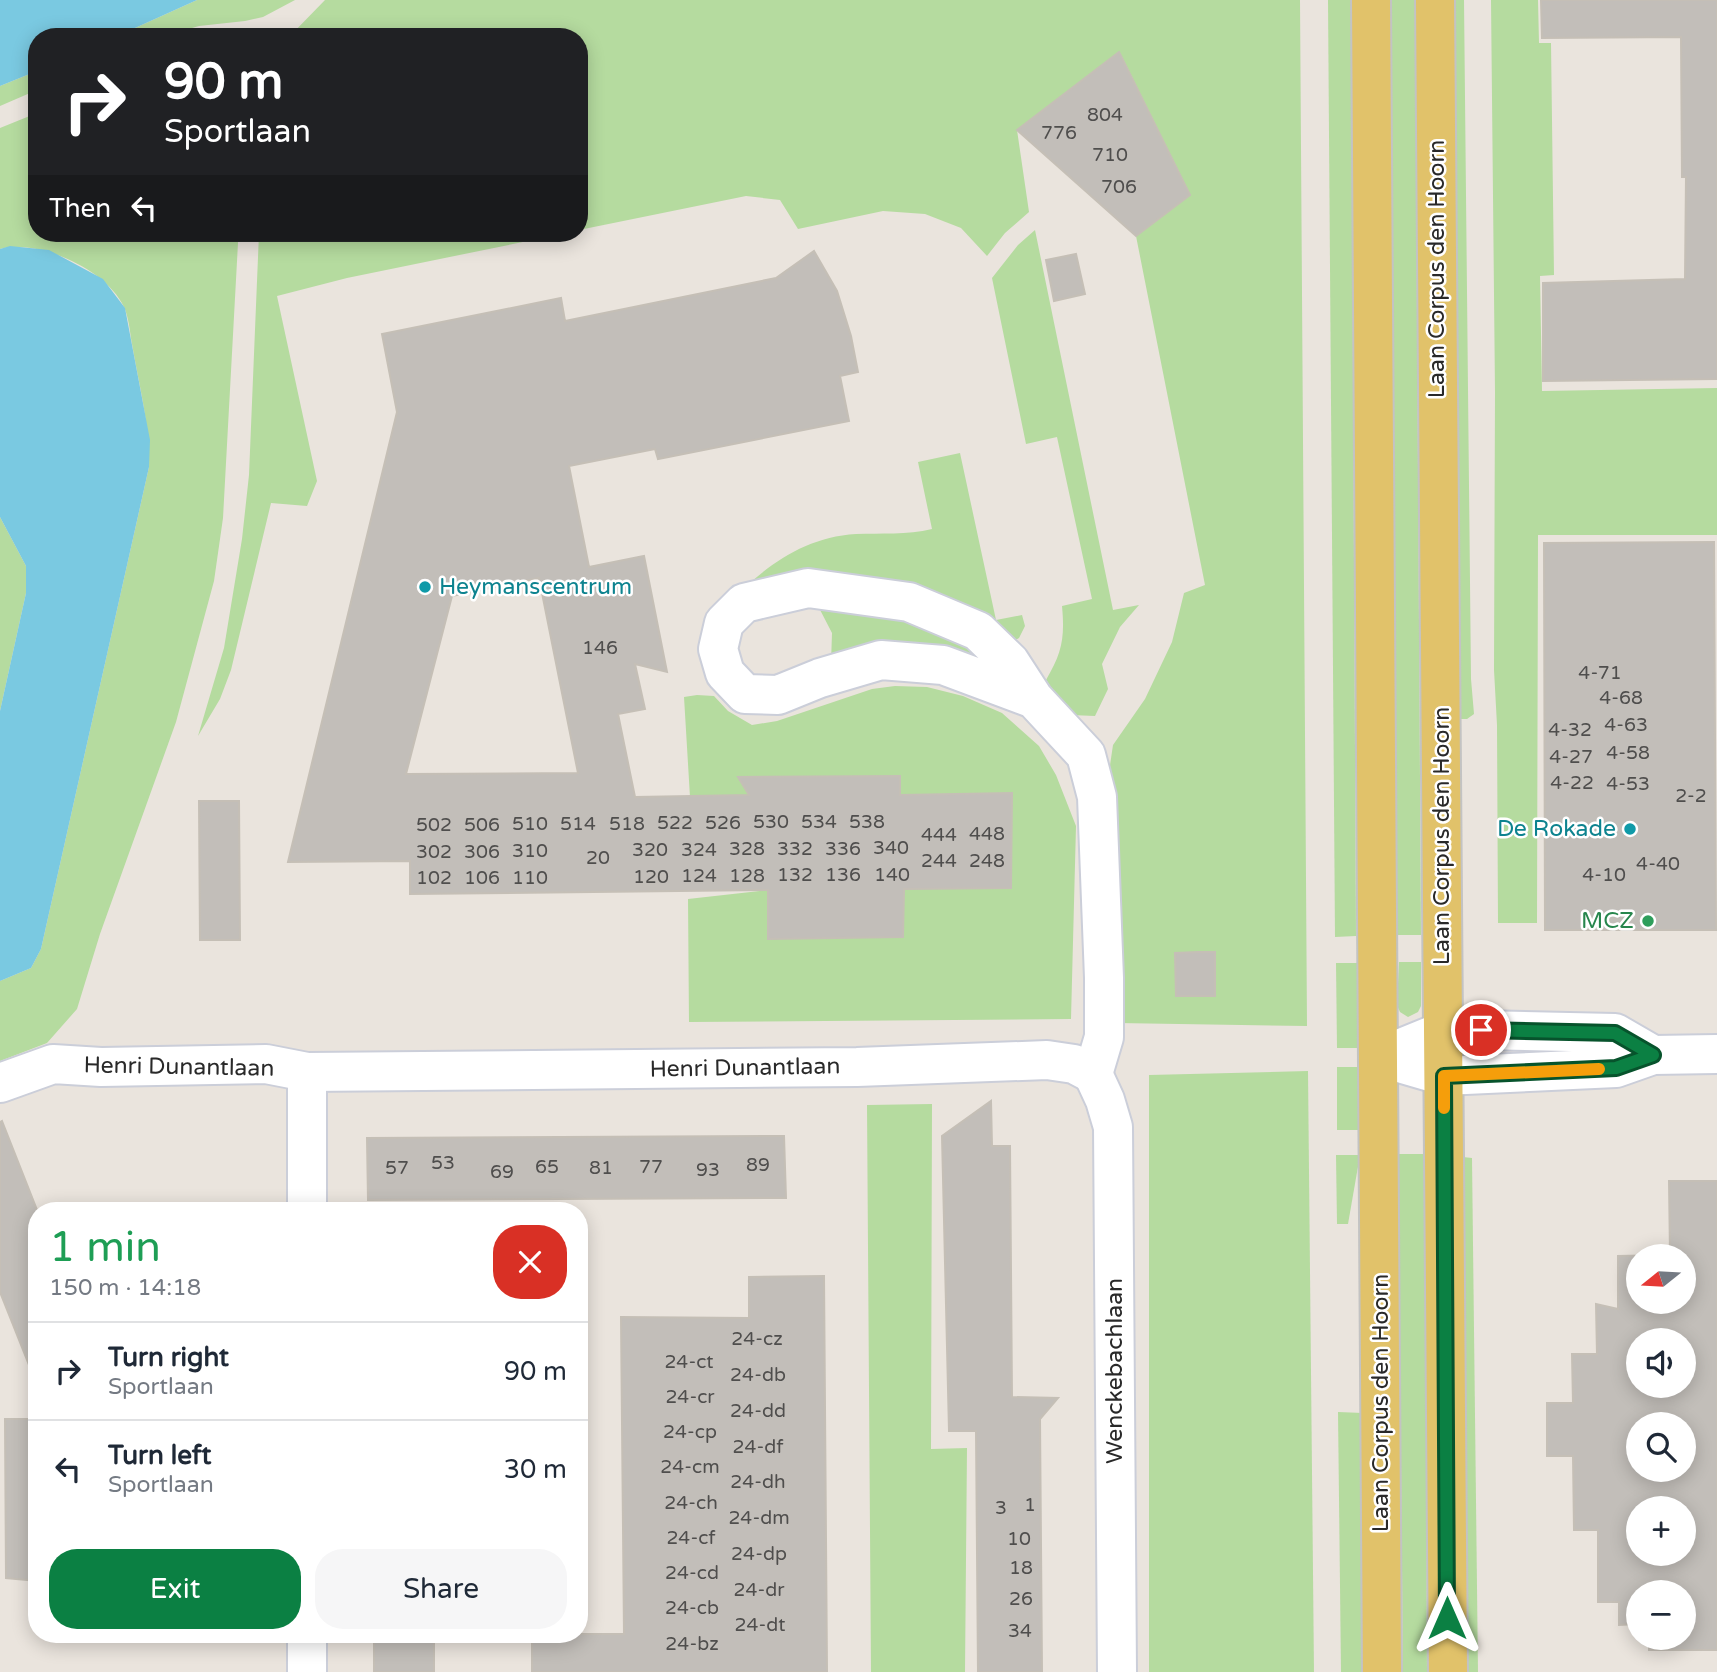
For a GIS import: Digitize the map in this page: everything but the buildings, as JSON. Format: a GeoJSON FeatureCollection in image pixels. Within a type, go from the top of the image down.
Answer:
{"type":"FeatureCollection","features":[{"type":"Feature","properties":{"kind":"main road","name":"Laan Corpus den Hoorn"},"geometry":{"type":"LineString","coordinates":[[1371,0],[1382,1672]]}},
{"type":"Feature","properties":{"kind":"main road","name":"Laan Corpus den Hoorn"},"geometry":{"type":"LineString","coordinates":[[1435,0],[1448,1672]]}},
{"type":"Feature","properties":{"kind":"street"},"geometry":{"type":"LineString","coordinates":[[1034,699],[943,666],[881,660],[820,678],[778,695],[745,694],[725,673],[718,649],[724,623],[744,603],[808,588],[909,602],[978,631],[1010,662],[1034,699],[1086,755],[1097,797],[1104,1037],[1093,1074]]}},
{"type":"Feature","properties":{"kind":"street"},"geometry":{"type":"LineString","coordinates":[[1379,1057],[1443,1031],[1615,1033],[1653,1055]]}},
{"type":"Feature","properties":{"kind":"street"},"geometry":{"type":"LineString","coordinates":[[1379,1057],[1444,1076],[1616,1068],[1653,1055],[1717,1054]]}},
{"type":"Feature","properties":{"kind":"street","name":"Henri Dunantlaan"},"geometry":{"type":"LineString","coordinates":[[0,1083],[53,1065],[101,1067],[266,1064],[307,1072],[857,1067],[1047,1060],[1074,1064],[1093,1074]]}},
{"type":"Feature","properties":{"kind":"street"},"geometry":{"type":"LineString","coordinates":[[307,1072],[307,1202]]}},
{"type":"Feature","properties":{"kind":"street","name":"Wenckebachlaan"},"geometry":{"type":"LineString","coordinates":[[1093,1074],[1113,1127],[1117,1672]]}},
{"type":"Feature","properties":{"kind":"street"},"geometry":{"type":"LineString","coordinates":[[307,1643],[307,1672]]}},
{"type":"Feature","properties":{"kind":"green space"},"geometry":{"type":"Polygon","coordinates":[[[197,0],[295,0],[263,17],[245,21],[192,28],[135,28],[197,0]]]}},
{"type":"Feature","properties":{"kind":"green space"},"geometry":{"type":"Polygon","coordinates":[[[325,0],[1300,0],[1307,1026],[1117,1023],[1109,772],[1113,745],[1145,699],[1172,642],[1184,593],[1205,585],[1136,236],[1190,194],[1120,53],[1017,130],[1029,212],[1005,233],[987,256],[961,228],[925,214],[883,211],[798,229],[780,200],[746,196],[588,228],[588,28],[298,28],[325,0]]]}},
{"type":"Feature","properties":{"kind":"green space"},"geometry":{"type":"Polygon","coordinates":[[[1328,0],[1351,0],[1356,936],[1335,937],[1328,0]]]}},
{"type":"Feature","properties":{"kind":"green space"},"geometry":{"type":"Polygon","coordinates":[[[1389,0],[1415,0],[1421,935],[1397,935],[1389,0]]]}},
{"type":"Feature","properties":{"kind":"green space"},"geometry":{"type":"Polygon","coordinates":[[[1455,0],[1464,0],[1471,679],[1474,714],[1467,719],[1460,719],[1455,0]]]}},
{"type":"Feature","properties":{"kind":"green space"},"geometry":{"type":"Polygon","coordinates":[[[1491,0],[1538,0],[1539,43],[1551,43],[1554,275],[1540,276],[1542,391],[1717,388],[1717,535],[1538,535],[1537,923],[1498,923],[1491,0]]]}},
{"type":"Feature","properties":{"kind":"green space"},"geometry":{"type":"Polygon","coordinates":[[[28,75],[28,94],[0,106],[0,86],[28,75]]]}},
{"type":"Feature","properties":{"kind":"green space"},"geometry":{"type":"Polygon","coordinates":[[[28,117],[28,242],[238,243],[223,518],[214,581],[176,722],[100,934],[77,1009],[47,1043],[0,1061],[0,981],[31,968],[41,949],[149,467],[149,452],[128,321],[124,307],[115,293],[103,281],[71,260],[34,249],[0,249],[0,128],[28,117]]]}},
{"type":"Feature","properties":{"kind":"green space"},"geometry":{"type":"Polygon","coordinates":[[[1035,230],[1113,610],[1139,605],[1120,627],[1102,664],[1108,689],[1095,716],[1071,715],[1046,680],[1056,662],[1061,645],[1062,606],[1092,599],[1057,437],[1026,444],[992,278],[1018,245],[1035,230]]]}},
{"type":"Feature","properties":{"kind":"green space"},"geometry":{"type":"Polygon","coordinates":[[[259,242],[523,242],[347,278],[277,296],[317,481],[307,506],[271,503],[231,670],[220,699],[198,736],[224,648],[242,539],[249,475],[259,242]]]}},
{"type":"Feature","properties":{"kind":"green space"},"geometry":{"type":"Polygon","coordinates":[[[960,453],[996,620],[1022,615],[1025,626],[1019,638],[1010,643],[978,623],[741,591],[779,560],[823,540],[856,534],[904,533],[932,529],[918,462],[960,453]]]}},
{"type":"Feature","properties":{"kind":"green space"},"geometry":{"type":"Polygon","coordinates":[[[0,517],[26,566],[26,593],[0,711],[0,517]]]}},
{"type":"Feature","properties":{"kind":"green space"},"geometry":{"type":"Polygon","coordinates":[[[816,602],[914,618],[990,659],[831,663],[832,633],[816,602]]]}},
{"type":"Feature","properties":{"kind":"green space"},"geometry":{"type":"Polygon","coordinates":[[[895,686],[927,687],[963,696],[1002,713],[1039,746],[1056,775],[1076,826],[1071,1019],[689,1022],[688,899],[768,890],[769,939],[903,937],[904,889],[1011,888],[1011,793],[900,795],[900,776],[770,777],[770,796],[690,797],[684,697],[714,696],[728,711],[752,725],[777,721],[872,689],[895,686]]]}},
{"type":"Feature","properties":{"kind":"green space"},"geometry":{"type":"Polygon","coordinates":[[[1399,962],[1421,962],[1421,1006],[1418,1012],[1408,1017],[1400,1012],[1397,1005],[1399,962]]]}},
{"type":"Feature","properties":{"kind":"green space"},"geometry":{"type":"Polygon","coordinates":[[[1336,963],[1357,963],[1360,1048],[1337,1048],[1336,963]]]}},
{"type":"Feature","properties":{"kind":"green space"},"geometry":{"type":"Polygon","coordinates":[[[1337,1067],[1360,1067],[1360,1130],[1337,1130],[1337,1067]]]}},
{"type":"Feature","properties":{"kind":"green space"},"geometry":{"type":"Polygon","coordinates":[[[1308,1071],[1314,1672],[1149,1672],[1149,1075],[1308,1071]]]}},
{"type":"Feature","properties":{"kind":"green space"},"geometry":{"type":"Polygon","coordinates":[[[932,1104],[931,1449],[967,1448],[965,1672],[871,1672],[867,1105],[932,1104]]]}},
{"type":"Feature","properties":{"kind":"green space"},"geometry":{"type":"Polygon","coordinates":[[[1398,1154],[1425,1154],[1427,1672],[1403,1672],[1398,1154]]]}},
{"type":"Feature","properties":{"kind":"green space"},"geometry":{"type":"Polygon","coordinates":[[[1336,1155],[1360,1155],[1348,1224],[1337,1224],[1336,1155]]]}},
{"type":"Feature","properties":{"kind":"green space"},"geometry":{"type":"Polygon","coordinates":[[[1463,1157],[1472,1158],[1478,1672],[1467,1672],[1463,1157]]]}},
{"type":"Feature","properties":{"kind":"green space"},"geometry":{"type":"Polygon","coordinates":[[[1338,1412],[1363,1413],[1364,1672],[1341,1672],[1338,1412]]]}},
{"type":"Feature","properties":{"kind":"water"},"geometry":{"type":"Polygon","coordinates":[[[0,0],[197,0],[135,28],[28,28],[28,75],[0,86],[0,0]]]}},
{"type":"Feature","properties":{"kind":"water"},"geometry":{"type":"Polygon","coordinates":[[[10,246],[49,250],[103,279],[125,308],[150,440],[149,467],[41,949],[31,968],[0,981],[0,711],[26,593],[26,566],[0,517],[0,249],[10,246]]]}},
{"type":"Feature","properties":{"kind":"slow traffic"},"geometry":{"type":"LineString","coordinates":[[1444,1108],[1444,1076],[1599,1069]]}},
{"type":"Feature","properties":{"kind":"place","name":"Heymanscentrum"},"geometry":{"type":"Point","coordinates":[425,587]}},
{"type":"Feature","properties":{"kind":"place","name":"De Rokade"},"geometry":{"type":"Point","coordinates":[1630,829]}},
{"type":"Feature","properties":{"kind":"place","name":"MCZ"},"geometry":{"type":"Point","coordinates":[1648,921]}},
{"type":"Feature","properties":{"kind":"route"},"geometry":{"type":"LineString","coordinates":[[1447,1618],[1444,1076],[1616,1068],[1653,1055],[1615,1033],[1481,1030]]}}]}
